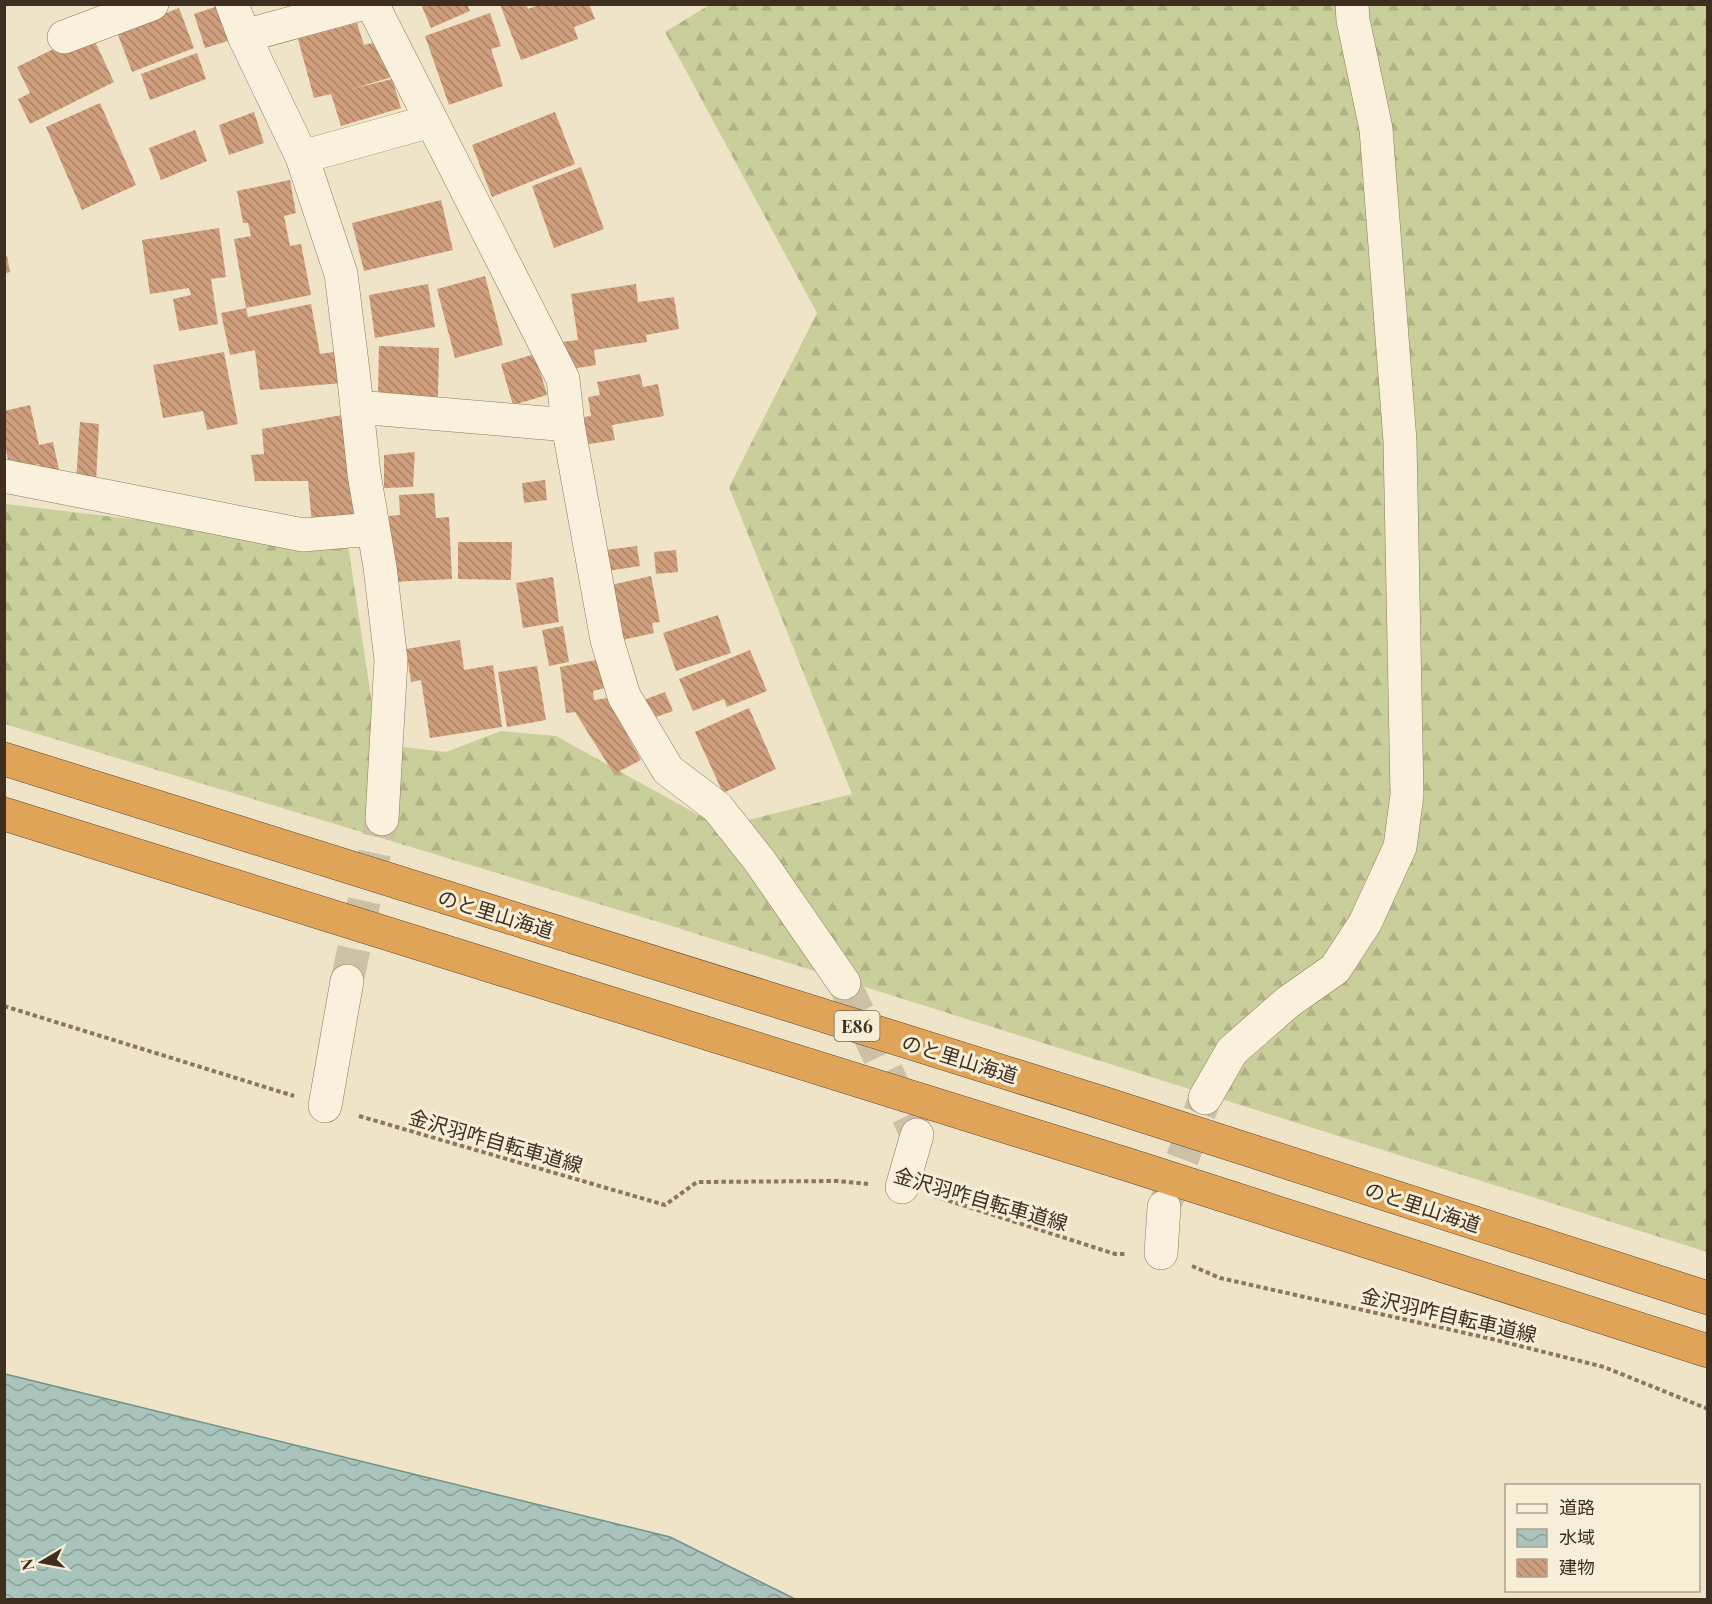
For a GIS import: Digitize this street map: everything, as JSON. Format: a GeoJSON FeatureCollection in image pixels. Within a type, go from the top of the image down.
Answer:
{"type":"FeatureCollection","features":[{"type":"Feature","properties":{"kind":"highway","name":"のと里山海道"},"geometry":{"type":"LineString","coordinates":[[4,759],[1094,1100],[1707,1298]]}},
{"type":"Feature","properties":{"kind":"highway"},"geometry":{"type":"LineString","coordinates":[[4,814],[1107,1158],[1707,1351]]}},
{"type":"Feature","properties":{"kind":"street"},"geometry":{"type":"LineString","coordinates":[[64,37],[152,4]]}},
{"type":"Feature","properties":{"kind":"street"},"geometry":{"type":"LineString","coordinates":[[232,4],[244,36],[302,157],[341,274],[364,474],[380,567],[391,660],[382,819]]}},
{"type":"Feature","properties":{"kind":"street"},"geometry":{"type":"LineString","coordinates":[[244,36],[361,4]]}},
{"type":"Feature","properties":{"kind":"street"},"geometry":{"type":"LineString","coordinates":[[372,4],[563,379],[568,425],[607,640],[624,696],[668,770],[717,807],[759,860],[844,983]]}},
{"type":"Feature","properties":{"kind":"street"},"geometry":{"type":"LineString","coordinates":[[1204,1098],[1232,1051],[1288,1002],[1335,969],[1365,923],[1400,847],[1407,795],[1400,441],[1376,129],[1353,20],[1352,4]]}},
{"type":"Feature","properties":{"kind":"street"},"geometry":{"type":"LineString","coordinates":[[302,157],[431,121]]}},
{"type":"Feature","properties":{"kind":"street"},"geometry":{"type":"LineString","coordinates":[[357,407],[568,425]]}},
{"type":"Feature","properties":{"kind":"street"},"geometry":{"type":"LineString","coordinates":[[4,476],[303,535],[373,529]]}},
{"type":"Feature","properties":{"kind":"street"},"geometry":{"type":"LineString","coordinates":[[325,1106],[347,981]]}},
{"type":"Feature","properties":{"kind":"street"},"geometry":{"type":"LineString","coordinates":[[902,1187],[916,1135]]}},
{"type":"Feature","properties":{"kind":"street"},"geometry":{"type":"LineString","coordinates":[[1161,1253],[1164,1207]]}},
{"type":"Feature","properties":{"kind":"path","name":"金沢羽咋自転車道線"},"geometry":{"type":"LineString","coordinates":[[4,1006],[325,1106],[665,1205],[697,1182],[837,1180],[902,1187],[1115,1254],[1161,1253],[1220,1278],[1492,1339],[1604,1367],[1707,1409]]}},
{"type":"Feature","properties":{"kind":"green space"},"geometry":{"type":"Polygon","coordinates":[[[711,4],[1707,5],[1707,1252],[665,924],[5,724],[4,505],[6,504],[348,545],[378,744],[446,752],[501,731],[556,736],[720,827],[852,794],[729,487],[817,313],[665,32],[711,4]]]}},
{"type":"Feature","properties":{"kind":"water"},"geometry":{"type":"Polygon","coordinates":[[[5,1374],[670,1537],[795,1599],[5,1599],[5,1374]]]}},
{"type":"Feature","properties":{"kind":"building"},"geometry":{"type":"Polygon","coordinates":[[[421,4],[467,4],[470,11],[431,28],[421,4]]]}},
{"type":"Feature","properties":{"kind":"building"},"geometry":{"type":"Polygon","coordinates":[[[500,4],[526,4],[528,9],[541,4],[589,4],[595,19],[574,27],[578,39],[521,60],[500,4]]]}},
{"type":"Feature","properties":{"kind":"building"},"geometry":{"type":"Polygon","coordinates":[[[221,5],[231,40],[205,48],[194,14],[221,5]]]}},
{"type":"Feature","properties":{"kind":"building"},"geometry":{"type":"Polygon","coordinates":[[[179,8],[194,48],[132,72],[117,32],[179,8]]]}},
{"type":"Feature","properties":{"kind":"building"},"geometry":{"type":"Polygon","coordinates":[[[490,13],[501,46],[491,49],[503,86],[449,105],[425,36],[490,13]]]}},
{"type":"Feature","properties":{"kind":"building"},"geometry":{"type":"Polygon","coordinates":[[[357,23],[364,45],[384,40],[395,76],[352,89],[392,79],[401,108],[341,126],[331,94],[314,98],[298,39],[357,23]]]}},
{"type":"Feature","properties":{"kind":"building"},"geometry":{"type":"Polygon","coordinates":[[[90,31],[114,82],[30,124],[18,99],[30,93],[17,67],[90,31]]]}},
{"type":"Feature","properties":{"kind":"building"},"geometry":{"type":"Polygon","coordinates":[[[197,53],[206,79],[150,100],[141,74],[197,53]]]}},
{"type":"Feature","properties":{"kind":"building"},"geometry":{"type":"Polygon","coordinates":[[[100,103],[136,185],[82,210],[46,127],[100,103]]]}},
{"type":"Feature","properties":{"kind":"building"},"geometry":{"type":"Polygon","coordinates":[[[254,112],[264,143],[229,155],[219,125],[254,112]]]}},
{"type":"Feature","properties":{"kind":"building"},"geometry":{"type":"Polygon","coordinates":[[[555,112],[575,164],[492,197],[472,145],[555,112]]]}},
{"type":"Feature","properties":{"kind":"building"},"geometry":{"type":"Polygon","coordinates":[[[195,130],[207,161],[161,180],[149,148],[195,130]]]}},
{"type":"Feature","properties":{"kind":"building"},"geometry":{"type":"Polygon","coordinates":[[[581,167],[604,229],[554,248],[532,186],[581,167]]]}},
{"type":"Feature","properties":{"kind":"building"},"geometry":{"type":"Polygon","coordinates":[[[290,180],[296,213],[284,216],[290,246],[301,244],[311,295],[246,308],[234,239],[251,236],[248,223],[243,223],[237,191],[290,180]]]}},
{"type":"Feature","properties":{"kind":"building"},"geometry":{"type":"Polygon","coordinates":[[[441,200],[453,250],[364,271],[352,223],[441,200]]]}},
{"type":"Feature","properties":{"kind":"building"},"geometry":{"type":"Polygon","coordinates":[[[219,228],[226,277],[211,279],[218,324],[179,331],[173,299],[191,295],[189,288],[150,294],[142,240],[219,228]]]}},
{"type":"Feature","properties":{"kind":"building"},"geometry":{"type":"Polygon","coordinates":[[[7,256],[10,272],[4,274],[4,257],[7,256]]]}},
{"type":"Feature","properties":{"kind":"building"},"geometry":{"type":"Polygon","coordinates":[[[485,276],[503,345],[455,358],[437,289],[485,276]]]}},
{"type":"Feature","properties":{"kind":"building"},"geometry":{"type":"Polygon","coordinates":[[[428,284],[435,327],[375,338],[369,295],[428,284]]]}},
{"type":"Feature","properties":{"kind":"building"},"geometry":{"type":"Polygon","coordinates":[[[636,284],[638,302],[674,297],[679,329],[646,335],[647,342],[594,350],[596,365],[566,370],[562,342],[578,340],[571,294],[636,284]]]}},
{"type":"Feature","properties":{"kind":"building"},"geometry":{"type":"Polygon","coordinates":[[[311,304],[320,354],[340,351],[343,383],[260,390],[255,350],[230,355],[221,313],[246,308],[248,317],[311,304]]]}},
{"type":"Feature","properties":{"kind":"building"},"geometry":{"type":"Polygon","coordinates":[[[379,346],[439,348],[438,397],[378,396],[379,346]]]}},
{"type":"Feature","properties":{"kind":"building"},"geometry":{"type":"Polygon","coordinates":[[[224,352],[238,424],[207,430],[203,411],[163,418],[153,365],[224,352]]]}},
{"type":"Feature","properties":{"kind":"building"},"geometry":{"type":"Polygon","coordinates":[[[535,354],[547,395],[513,405],[501,364],[535,354]]]}},
{"type":"Feature","properties":{"kind":"building"},"geometry":{"type":"Polygon","coordinates":[[[640,374],[643,387],[658,384],[664,416],[612,425],[615,440],[583,445],[578,418],[591,416],[588,397],[600,395],[597,382],[640,374]]]}},
{"type":"Feature","properties":{"kind":"building"},"geometry":{"type":"Polygon","coordinates":[[[30,405],[39,445],[53,442],[59,470],[41,473],[39,464],[11,470],[4,444],[4,411],[30,405]]]}},
{"type":"Feature","properties":{"kind":"building"},"geometry":{"type":"Polygon","coordinates":[[[348,414],[363,518],[312,524],[308,481],[255,481],[251,455],[264,454],[262,429],[348,414]]]}},
{"type":"Feature","properties":{"kind":"building"},"geometry":{"type":"Polygon","coordinates":[[[80,422],[99,424],[96,483],[76,481],[80,422]]]}},
{"type":"Feature","properties":{"kind":"building"},"geometry":{"type":"Polygon","coordinates":[[[415,452],[413,487],[384,488],[384,455],[415,452]]]}},
{"type":"Feature","properties":{"kind":"building"},"geometry":{"type":"Polygon","coordinates":[[[545,480],[547,500],[524,503],[522,483],[545,480]]]}},
{"type":"Feature","properties":{"kind":"building"},"geometry":{"type":"Polygon","coordinates":[[[434,493],[436,518],[449,517],[452,579],[392,582],[389,516],[400,515],[399,495],[434,493]]]}},
{"type":"Feature","properties":{"kind":"building"},"geometry":{"type":"Polygon","coordinates":[[[458,542],[512,542],[511,580],[458,579],[458,542]]]}},
{"type":"Feature","properties":{"kind":"building"},"geometry":{"type":"Polygon","coordinates":[[[637,546],[640,566],[607,571],[605,550],[637,546]]]}},
{"type":"Feature","properties":{"kind":"building"},"geometry":{"type":"Polygon","coordinates":[[[676,550],[678,572],[656,574],[654,552],[676,550]]]}},
{"type":"Feature","properties":{"kind":"building"},"geometry":{"type":"Polygon","coordinates":[[[651,576],[660,622],[652,623],[654,633],[613,642],[602,587],[651,576]]]}},
{"type":"Feature","properties":{"kind":"building"},"geometry":{"type":"Polygon","coordinates":[[[553,577],[559,622],[523,628],[516,583],[553,577]]]}},
{"type":"Feature","properties":{"kind":"building"},"geometry":{"type":"Polygon","coordinates":[[[718,615],[731,653],[676,671],[663,633],[718,615]]]}},
{"type":"Feature","properties":{"kind":"building"},"geometry":{"type":"Polygon","coordinates":[[[563,626],[569,662],[549,666],[542,630],[563,626]]]}},
{"type":"Feature","properties":{"kind":"building"},"geometry":{"type":"Polygon","coordinates":[[[460,640],[464,670],[493,665],[502,727],[430,738],[421,680],[411,682],[406,649],[460,640]]]}},
{"type":"Feature","properties":{"kind":"building"},"geometry":{"type":"Polygon","coordinates":[[[750,650],[767,691],[727,707],[724,699],[693,711],[679,679],[750,650]]]}},
{"type":"Feature","properties":{"kind":"building"},"geometry":{"type":"Polygon","coordinates":[[[596,660],[605,688],[593,691],[594,700],[607,698],[641,760],[614,774],[575,712],[566,713],[560,667],[596,660]]]}},
{"type":"Feature","properties":{"kind":"building"},"geometry":{"type":"Polygon","coordinates":[[[537,666],[546,720],[507,727],[498,672],[537,666]]]}},
{"type":"Feature","properties":{"kind":"building"},"geometry":{"type":"Polygon","coordinates":[[[665,692],[673,711],[648,720],[641,701],[665,692]]]}},
{"type":"Feature","properties":{"kind":"building"},"geometry":{"type":"Polygon","coordinates":[[[749,708],[776,769],[723,793],[695,732],[749,708]]]}},
{"type":"Feature","properties":{"kind":"tunnel"},"geometry":{"type":"LineString","coordinates":[[347,981],[382,819]]}},
{"type":"Feature","properties":{"kind":"tunnel"},"geometry":{"type":"LineString","coordinates":[[844,983],[917,1135]]}},
{"type":"Feature","properties":{"kind":"tunnel"},"geometry":{"type":"LineString","coordinates":[[1165,1205],[1205,1098]]}}]}
